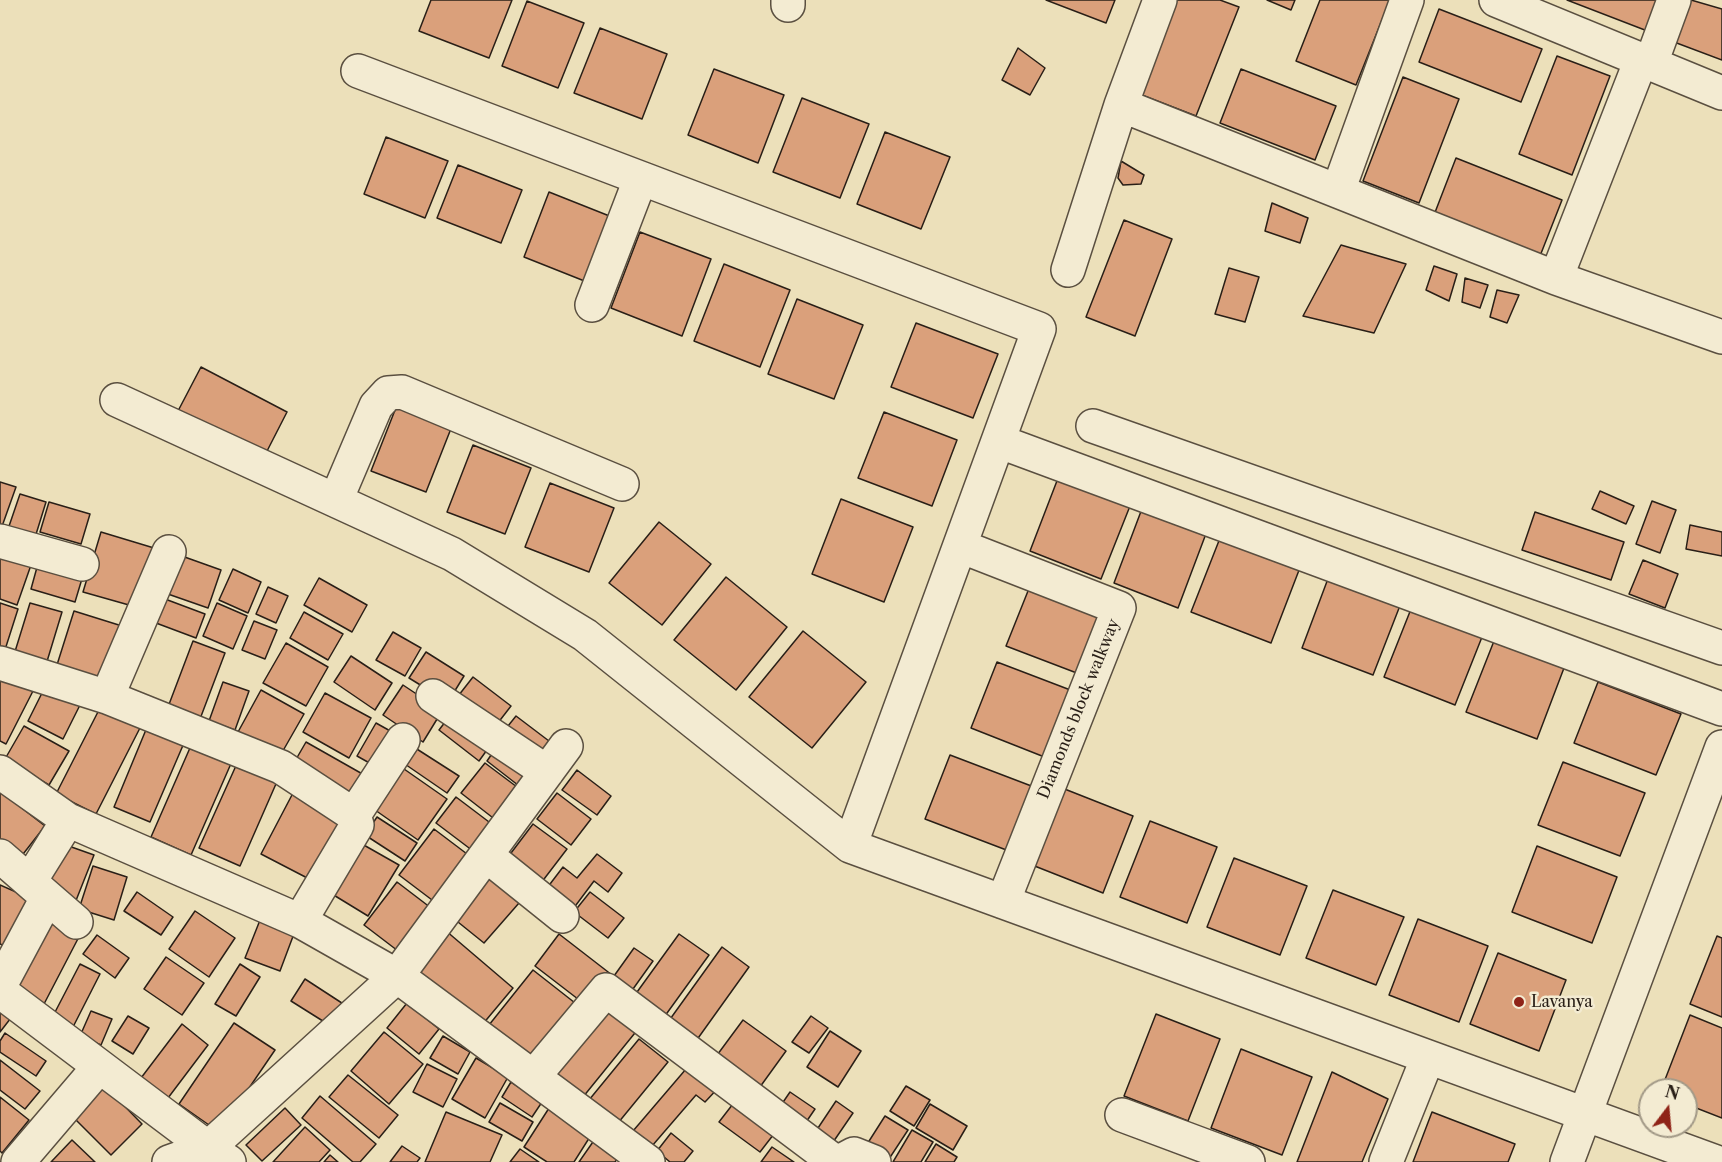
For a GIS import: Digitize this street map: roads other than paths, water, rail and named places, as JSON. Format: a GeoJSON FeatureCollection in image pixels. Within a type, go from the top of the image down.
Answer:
{"type":"FeatureCollection","features":[{"type":"Feature","properties":{"kind":"street"},"geometry":{"type":"LineString","coordinates":[[1068,270],[1121,105],[1160,0]]}},
{"type":"Feature","properties":{"kind":"street"},"geometry":{"type":"LineString","coordinates":[[1338,191],[1407,0]]}},
{"type":"Feature","properties":{"kind":"street"},"geometry":{"type":"LineString","coordinates":[[1496,0],[1534,7],[1646,62],[1722,93]]}},
{"type":"Feature","properties":{"kind":"street"},"geometry":{"type":"LineString","coordinates":[[1556,278],[1674,0]]}},
{"type":"Feature","properties":{"kind":"street"},"geometry":{"type":"LineString","coordinates":[[358,71],[1039,330],[850,846]]}},
{"type":"Feature","properties":{"kind":"street"},"geometry":{"type":"LineString","coordinates":[[1121,105],[1556,278],[1722,337]]}},
{"type":"Feature","properties":{"kind":"street"},"geometry":{"type":"LineString","coordinates":[[592,305],[640,180]]}},
{"type":"Feature","properties":{"kind":"street"},"geometry":{"type":"LineString","coordinates":[[336,500],[376,406],[388,393],[402,392],[622,484]]}},
{"type":"Feature","properties":{"kind":"street"},"geometry":{"type":"LineString","coordinates":[[117,400],[452,554],[585,635],[850,846],[1716,1162]]}},
{"type":"Feature","properties":{"kind":"street"},"geometry":{"type":"LineString","coordinates":[[1093,426],[1722,648]]}},
{"type":"Feature","properties":{"kind":"street"},"geometry":{"type":"LineString","coordinates":[[998,441],[1722,709]]}},
{"type":"Feature","properties":{"kind":"street"},"geometry":{"type":"LineString","coordinates":[[0,541],[82,564]]}},
{"type":"Feature","properties":{"kind":"street","name":"Diamonds block walkway"},"geometry":{"type":"LineString","coordinates":[[960,546],[1119,608],[1003,902]]}},
{"type":"Feature","properties":{"kind":"street"},"geometry":{"type":"LineString","coordinates":[[106,697],[169,552]]}},
{"type":"Feature","properties":{"kind":"street"},"geometry":{"type":"LineString","coordinates":[[0,663],[106,697],[281,767],[354,815],[357,825],[300,921]]}},
{"type":"Feature","properties":{"kind":"street"},"geometry":{"type":"LineString","coordinates":[[433,696],[547,772]]}},
{"type":"Feature","properties":{"kind":"street"},"geometry":{"type":"LineString","coordinates":[[354,815],[403,740]]}},
{"type":"Feature","properties":{"kind":"street"},"geometry":{"type":"LineString","coordinates":[[169,1162],[218,1155],[397,976],[566,746]]}},
{"type":"Feature","properties":{"kind":"street"},"geometry":{"type":"LineString","coordinates":[[1567,1162],[1722,747]]}},
{"type":"Feature","properties":{"kind":"street"},"geometry":{"type":"LineString","coordinates":[[0,772],[68,820],[300,921],[397,976],[648,1162]]}},
{"type":"Feature","properties":{"kind":"street"},"geometry":{"type":"LineString","coordinates":[[68,820],[38,889],[1,988],[5,995],[218,1155]]}},
{"type":"Feature","properties":{"kind":"street"},"geometry":{"type":"LineString","coordinates":[[486,855],[562,916]]}},
{"type":"Feature","properties":{"kind":"street"},"geometry":{"type":"LineString","coordinates":[[0,856],[76,922]]}},
{"type":"Feature","properties":{"kind":"street"},"geometry":{"type":"LineString","coordinates":[[534,1076],[606,990],[837,1162],[854,1154],[874,1162]]}},
{"type":"Feature","properties":{"kind":"street"},"geometry":{"type":"LineString","coordinates":[[1386,1162],[1428,1057]]}},
{"type":"Feature","properties":{"kind":"street"},"geometry":{"type":"LineString","coordinates":[[18,1162],[99,1067]]}},
{"type":"Feature","properties":{"kind":"street"},"geometry":{"type":"LineString","coordinates":[[1122,1115],[1248,1162]]}},
{"type":"Feature","properties":{"kind":"place","name":"Lavanya"},"geometry":{"type":"Point","coordinates":[1519,1002]}}]}
